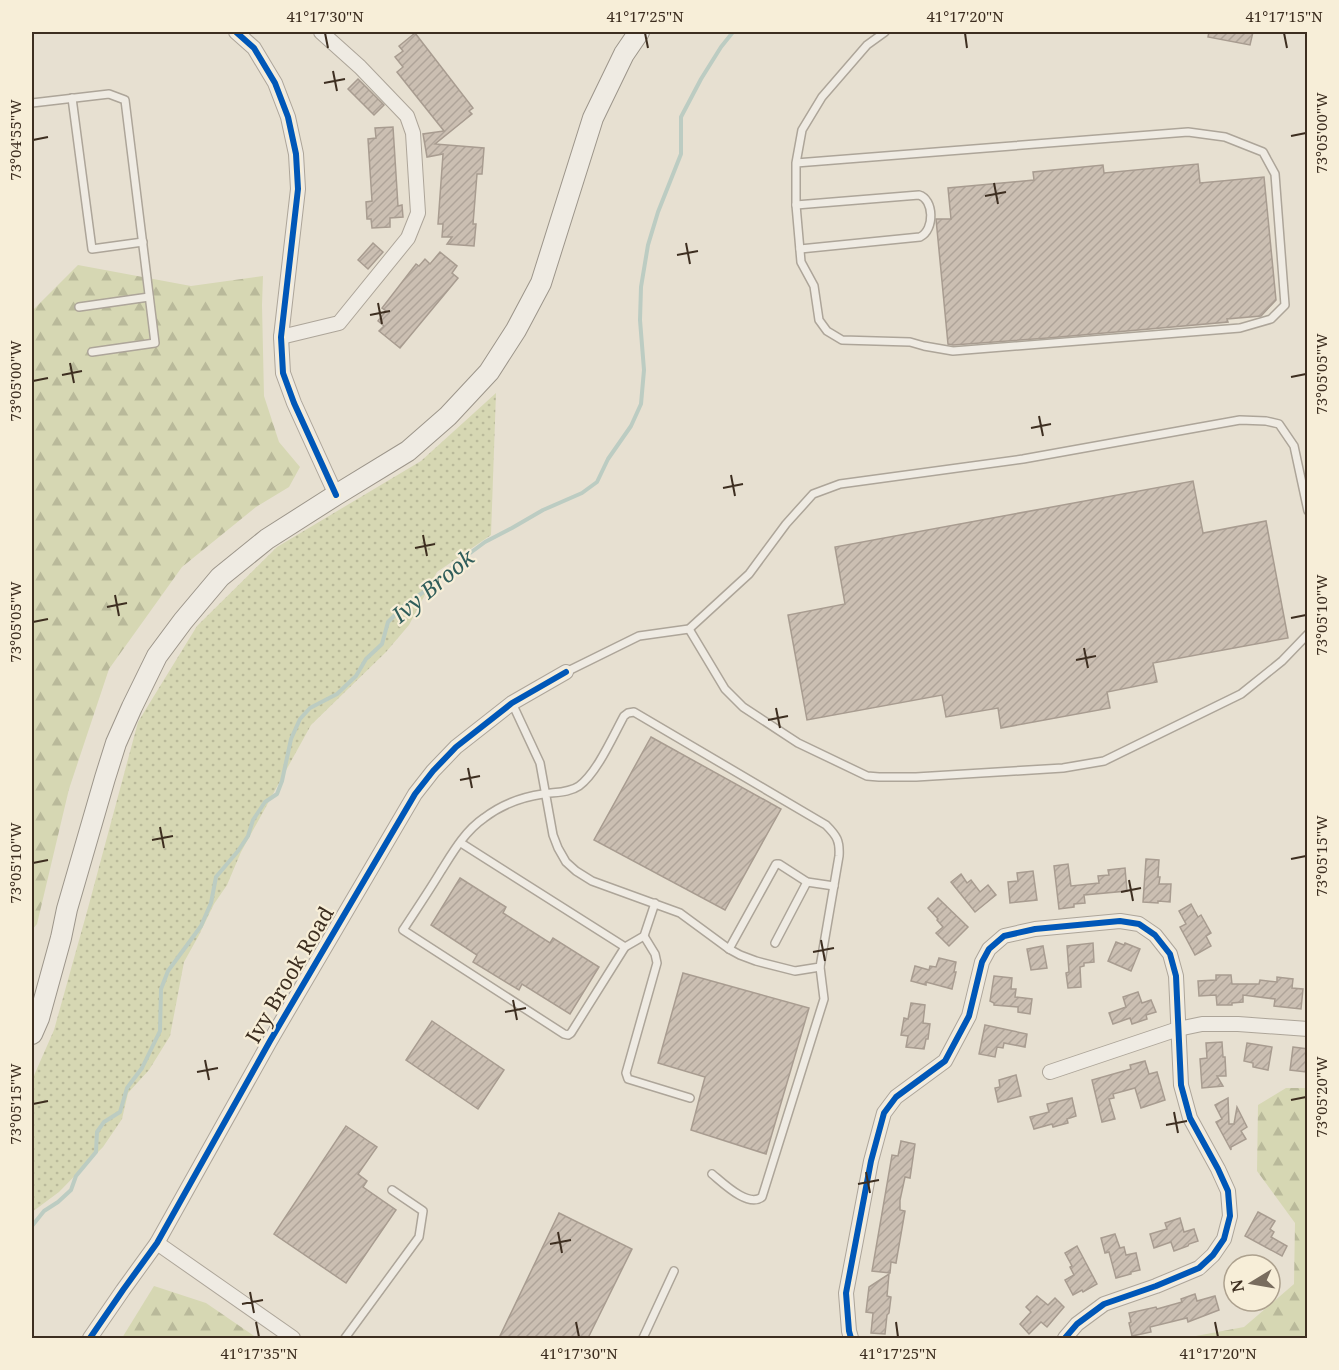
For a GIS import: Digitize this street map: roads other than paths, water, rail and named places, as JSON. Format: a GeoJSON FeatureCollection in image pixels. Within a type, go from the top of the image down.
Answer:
{"type":"FeatureCollection","features":[{"type":"Feature","properties":{"kind":"main road"},"geometry":{"type":"LineString","coordinates":[[32,1034],[39,1018],[67,909],[116,743],[158,656],[183,621],[220,577],[267,539],[408,452],[448,416],[489,372],[516,330],[541,283],[593,118],[624,54],[639,32]]}},
{"type":"Feature","properties":{"kind":"street"},"geometry":{"type":"LineString","coordinates":[[236,32],[254,48],[275,83],[288,117],[296,154],[298,189],[281,337],[283,373],[294,403],[336,495]]}},
{"type":"Feature","properties":{"kind":"street"},"geometry":{"type":"LineString","coordinates":[[281,337],[339,323],[408,238],[418,213],[413,133],[407,116],[360,67],[321,32]]}},
{"type":"Feature","properties":{"kind":"street","name":"Ivy Brook Road"},"geometry":{"type":"LineString","coordinates":[[90,1338],[157,1243],[270,1041],[415,794],[456,747],[512,704],[566,672]]}},
{"type":"Feature","properties":{"kind":"street"},"geometry":{"type":"LineString","coordinates":[[851,1338],[846,1293],[871,1161],[884,1113],[896,1096],[945,1060],[969,1016],[982,962],[989,949],[1004,936],[1035,929],[1120,921],[1139,924],[1155,935],[1170,954],[1176,976],[1181,1085],[1190,1118],[1228,1191],[1230,1216],[1224,1239],[1213,1255],[1199,1268],[1104,1304],[1077,1324],[1065,1338]]}},
{"type":"Feature","properties":{"kind":"street"},"geometry":{"type":"LineString","coordinates":[[1050,1072],[1178,1029],[1202,1024],[1308,1029]]}},
{"type":"Feature","properties":{"kind":"street"},"geometry":{"type":"LineString","coordinates":[[157,1243],[293,1338]]}},
{"type":"Feature","properties":{"kind":"lane"},"geometry":{"type":"LineString","coordinates":[[796,163],[1188,132],[1225,137],[1263,152],[1275,174],[1285,305],[1271,319],[1240,328],[953,351],[910,342],[842,339],[827,331],[819,320],[814,286],[801,262],[796,205],[796,163],[802,130],[822,97],[867,45],[885,32]]}},
{"type":"Feature","properties":{"kind":"lane"},"geometry":{"type":"LineString","coordinates":[[32,103],[109,94],[125,100],[155,343],[92,352]]}},
{"type":"Feature","properties":{"kind":"lane"},"geometry":{"type":"LineString","coordinates":[[72,98],[92,249],[143,242]]}},
{"type":"Feature","properties":{"kind":"lane"},"geometry":{"type":"LineString","coordinates":[[796,205],[919,195],[924,196],[928,203],[931,224],[925,235],[920,237],[800,249]]}},
{"type":"Feature","properties":{"kind":"lane"},"geometry":{"type":"LineString","coordinates":[[79,307],[150,297]]}},
{"type":"Feature","properties":{"kind":"lane"},"geometry":{"type":"LineString","coordinates":[[566,672],[639,636],[689,629],[749,574],[786,524],[813,494],[840,484],[1023,459],[1240,420],[1266,421],[1279,424],[1294,446],[1308,511]]}},
{"type":"Feature","properties":{"kind":"lane"},"geometry":{"type":"LineString","coordinates":[[689,629],[725,689],[743,707],[798,743],[867,776],[879,777],[916,777],[1063,768],[1104,761],[1241,694],[1282,661],[1308,634]]}},
{"type":"Feature","properties":{"kind":"lane"},"geometry":{"type":"LineString","coordinates":[[512,704],[540,763],[553,835],[566,862],[576,872],[592,881],[680,913],[740,955],[795,971],[820,967]]}},
{"type":"Feature","properties":{"kind":"lane"},"geometry":{"type":"LineString","coordinates":[[655,903],[644,936],[625,947],[568,1035],[403,930],[473,826],[487,815],[523,798],[569,791],[579,786],[599,762],[628,712],[634,712],[826,825],[838,841],[838,856],[820,967],[824,999],[762,1197],[754,1201],[740,1196],[711,1174]]}},
{"type":"Feature","properties":{"kind":"lane"},"geometry":{"type":"LineString","coordinates":[[460,843],[625,947]]}},
{"type":"Feature","properties":{"kind":"lane"},"geometry":{"type":"LineString","coordinates":[[729,949],[776,864],[807,882],[834,886]]}},
{"type":"Feature","properties":{"kind":"lane"},"geometry":{"type":"LineString","coordinates":[[775,943],[807,882]]}},
{"type":"Feature","properties":{"kind":"lane"},"geometry":{"type":"LineString","coordinates":[[644,936],[655,954],[657,963],[626,1072],[627,1077],[690,1098]]}},
{"type":"Feature","properties":{"kind":"lane"},"geometry":{"type":"LineString","coordinates":[[345,1338],[418,1237],[423,1211],[392,1190]]}},
{"type":"Feature","properties":{"kind":"lane"},"geometry":{"type":"LineString","coordinates":[[643,1338],[674,1271]]}},
{"type":"Feature","properties":{"kind":"waterway","name":"Ivy Brook"},"geometry":{"type":"LineString","coordinates":[[32,1226],[44,1211],[71,1190],[76,1176],[96,1152],[97,1132],[104,1122],[120,1112],[127,1088],[142,1068],[160,1031],[161,989],[168,971],[201,926],[211,903],[216,877],[248,836],[253,820],[265,802],[277,794],[291,739],[300,719],[310,708],[337,694],[356,676],[366,659],[382,644],[388,622],[406,604],[431,587],[458,562],[485,542],[543,510],[582,493],[597,482],[608,459],[631,426],[641,404],[644,370],[640,320],[641,287],[648,245],[658,212],[681,154],[681,117],[701,79],[733,32]]}}]}
